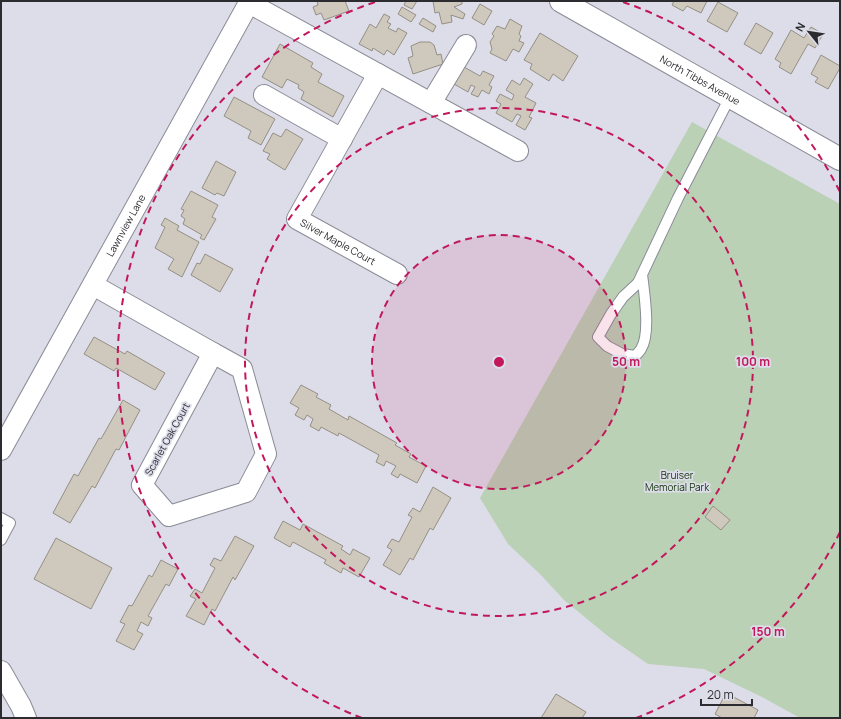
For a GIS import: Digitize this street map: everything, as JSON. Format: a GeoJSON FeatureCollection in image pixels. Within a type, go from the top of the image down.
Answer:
{"type":"FeatureCollection","features":[{"type":"Feature","properties":{"kind":"street","name":"North Tibbs Avenue"},"geometry":{"type":"LineString","coordinates":[[560,1],[840,159]]}},
{"type":"Feature","properties":{"kind":"street"},"geometry":{"type":"LineString","coordinates":[[249,2],[518,151]]}},
{"type":"Feature","properties":{"kind":"street","name":"Lawnview Lane"},"geometry":{"type":"LineString","coordinates":[[1,450],[249,2]]}},
{"type":"Feature","properties":{"kind":"street"},"geometry":{"type":"LineString","coordinates":[[431,103],[466,45]]}},
{"type":"Feature","properties":{"kind":"street","name":"Silver Maple Court"},"geometry":{"type":"LineString","coordinates":[[378,74],[297,219],[397,274]]}},
{"type":"Feature","properties":{"kind":"street"},"geometry":{"type":"LineString","coordinates":[[264,95],[342,139]]}},
{"type":"Feature","properties":{"kind":"street","name":"Scarlet Oak Court"},"geometry":{"type":"LineString","coordinates":[[93,285],[213,353],[242,370],[266,454],[246,492],[169,516],[142,485],[213,353]]}},
{"type":"Feature","properties":{"kind":"street"},"geometry":{"type":"LineString","coordinates":[[1,672],[21,706],[26,718]]}},
{"type":"Feature","properties":{"kind":"lane"},"geometry":{"type":"LineString","coordinates":[[642,274],[646,295],[645,338],[642,348],[635,356],[622,354],[607,346],[598,337],[623,297],[638,283],[642,274],[678,198],[730,97]]}},
{"type":"Feature","properties":{"kind":"lane"},"geometry":{"type":"LineString","coordinates":[[1,518],[10,523],[1,540]]}},
{"type":"Feature","properties":{"kind":"green space","name":"Bruiser Memorial Park"},"geometry":{"type":"Polygon","coordinates":[[[692,122],[840,204],[840,718],[800,718],[762,697],[704,669],[648,664],[609,637],[564,600],[540,574],[508,544],[480,498],[692,122]]]}},
{"type":"Feature","properties":{"kind":"building"},"geometry":{"type":"Polygon","coordinates":[[[317,1],[345,1],[349,11],[324,20],[321,13],[316,15],[313,7],[318,5],[317,1]]]}},
{"type":"Feature","properties":{"kind":"building"},"geometry":{"type":"Polygon","coordinates":[[[406,1],[417,1],[412,9],[404,5],[406,1]]]}},
{"type":"Feature","properties":{"kind":"building"},"geometry":{"type":"Polygon","coordinates":[[[433,1],[462,1],[462,4],[454,7],[465,14],[463,19],[451,15],[452,22],[442,24],[439,12],[435,13],[433,1]]]}},
{"type":"Feature","properties":{"kind":"building"},"geometry":{"type":"Polygon","coordinates":[[[674,1],[707,1],[701,13],[687,6],[683,11],[672,5],[674,1]]]}},
{"type":"Feature","properties":{"kind":"building"},"geometry":{"type":"Polygon","coordinates":[[[718,2],[738,13],[727,32],[707,21],[718,2]]]}},
{"type":"Feature","properties":{"kind":"building"},"geometry":{"type":"Polygon","coordinates":[[[480,4],[492,11],[484,25],[472,18],[480,4]]]}},
{"type":"Feature","properties":{"kind":"building"},"geometry":{"type":"Polygon","coordinates":[[[402,7],[416,15],[411,22],[398,14],[402,7]]]}},
{"type":"Feature","properties":{"kind":"building"},"geometry":{"type":"Polygon","coordinates":[[[384,14],[390,17],[387,22],[391,24],[388,28],[396,32],[398,28],[407,33],[394,55],[387,50],[384,55],[373,48],[372,51],[359,44],[370,24],[376,28],[384,14]]]}},
{"type":"Feature","properties":{"kind":"building"},"geometry":{"type":"Polygon","coordinates":[[[423,18],[436,26],[433,32],[419,24],[423,18]]]}},
{"type":"Feature","properties":{"kind":"building"},"geometry":{"type":"Polygon","coordinates":[[[510,19],[522,26],[519,34],[521,36],[519,41],[524,43],[519,52],[513,49],[506,61],[490,53],[492,49],[490,42],[494,36],[492,34],[497,26],[505,29],[510,19]]]}},
{"type":"Feature","properties":{"kind":"building"},"geometry":{"type":"Polygon","coordinates":[[[756,23],[773,33],[761,54],[744,44],[756,23]]]}},
{"type":"Feature","properties":{"kind":"building"},"geometry":{"type":"Polygon","coordinates":[[[811,27],[823,34],[815,48],[808,44],[791,74],[779,67],[781,63],[775,59],[791,30],[804,38],[811,27]]]}},
{"type":"Feature","properties":{"kind":"building"},"geometry":{"type":"Polygon","coordinates":[[[540,33],[578,56],[563,81],[553,74],[549,81],[530,69],[532,64],[524,60],[540,33]]]}},
{"type":"Feature","properties":{"kind":"building"},"geometry":{"type":"Polygon","coordinates":[[[420,42],[430,42],[434,45],[437,55],[441,54],[443,64],[413,74],[408,58],[413,56],[411,46],[420,42]]]}},
{"type":"Feature","properties":{"kind":"building"},"geometry":{"type":"Polygon","coordinates":[[[280,44],[313,63],[311,67],[322,74],[318,82],[344,96],[333,117],[301,99],[304,92],[298,88],[299,85],[287,79],[282,88],[262,77],[280,44]]]}},
{"type":"Feature","properties":{"kind":"building"},"geometry":{"type":"Polygon","coordinates":[[[821,55],[840,66],[828,89],[815,82],[818,78],[811,74],[821,55]]]}},
{"type":"Feature","properties":{"kind":"building"},"geometry":{"type":"Polygon","coordinates":[[[464,67],[480,76],[483,71],[494,76],[489,85],[492,87],[489,94],[482,90],[478,97],[471,94],[475,87],[471,85],[468,92],[454,84],[464,67]]]}},
{"type":"Feature","properties":{"kind":"building"},"geometry":{"type":"Polygon","coordinates":[[[524,78],[533,84],[525,97],[536,103],[529,117],[532,118],[525,130],[516,125],[521,116],[517,114],[512,122],[496,113],[501,104],[496,101],[500,94],[512,100],[514,95],[506,90],[512,80],[520,85],[524,78]]]}},
{"type":"Feature","properties":{"kind":"building"},"geometry":{"type":"Polygon","coordinates":[[[234,97],[275,119],[261,145],[248,138],[251,131],[224,116],[234,97]]]}},
{"type":"Feature","properties":{"kind":"building"},"geometry":{"type":"Polygon","coordinates":[[[286,129],[303,139],[285,170],[267,159],[270,154],[263,151],[273,133],[281,137],[286,129]]]}},
{"type":"Feature","properties":{"kind":"building"},"geometry":{"type":"Polygon","coordinates":[[[216,161],[236,172],[224,196],[217,193],[215,195],[202,188],[216,161]]]}},
{"type":"Feature","properties":{"kind":"building"},"geometry":{"type":"Polygon","coordinates":[[[191,191],[218,205],[212,217],[216,219],[204,240],[200,238],[202,235],[183,224],[185,219],[181,216],[184,210],[181,209],[191,191]]]}},
{"type":"Feature","properties":{"kind":"building"},"geometry":{"type":"Polygon","coordinates":[[[165,218],[179,226],[177,230],[199,242],[182,277],[168,269],[174,259],[155,248],[165,227],[161,225],[165,218]]]}},
{"type":"Feature","properties":{"kind":"building"},"geometry":{"type":"Polygon","coordinates":[[[205,254],[233,269],[220,292],[191,275],[197,263],[200,264],[205,254]]]}},
{"type":"Feature","properties":{"kind":"building"},"geometry":{"type":"Polygon","coordinates":[[[94,337],[125,354],[127,351],[165,373],[155,390],[116,368],[114,371],[84,354],[94,337]]]}},
{"type":"Feature","properties":{"kind":"building"},"geometry":{"type":"Polygon","coordinates":[[[301,385],[318,394],[316,397],[331,405],[329,409],[348,420],[349,416],[397,443],[395,445],[411,454],[409,457],[426,466],[417,483],[400,474],[398,478],[391,474],[396,466],[386,461],[384,466],[376,462],[379,455],[339,433],[338,436],[321,427],[319,431],[310,426],[313,419],[307,415],[304,420],[295,415],[299,408],[290,403],[301,385]]]}},
{"type":"Feature","properties":{"kind":"building"},"geometry":{"type":"Polygon","coordinates":[[[123,400],[140,410],[119,450],[116,449],[95,488],[92,486],[70,523],[53,513],[74,474],[78,476],[99,438],[101,439],[123,400]]]}},
{"type":"Feature","properties":{"kind":"building"},"geometry":{"type":"Polygon","coordinates":[[[433,487],[451,498],[433,530],[430,528],[413,560],[410,558],[400,575],[383,565],[392,550],[387,547],[392,539],[399,542],[412,517],[408,515],[413,508],[420,512],[433,487]]]}},
{"type":"Feature","properties":{"kind":"building"},"geometry":{"type":"Polygon","coordinates":[[[713,506],[730,520],[721,530],[705,517],[713,506]]]}},
{"type":"Feature","properties":{"kind":"building"},"geometry":{"type":"Polygon","coordinates":[[[283,521],[300,530],[303,524],[343,546],[341,549],[350,555],[353,549],[370,558],[359,577],[343,568],[341,573],[324,563],[326,560],[293,542],[290,547],[274,538],[283,521]]]}},
{"type":"Feature","properties":{"kind":"building"},"geometry":{"type":"Polygon","coordinates":[[[235,536],[254,546],[235,580],[233,577],[215,611],[212,609],[204,625],[186,616],[196,599],[190,596],[195,589],[202,593],[215,568],[210,565],[214,558],[221,561],[235,536]]]}},
{"type":"Feature","properties":{"kind":"building"},"geometry":{"type":"Polygon","coordinates":[[[56,538],[112,568],[91,609],[34,579],[56,538]]]}},
{"type":"Feature","properties":{"kind":"building"},"geometry":{"type":"Polygon","coordinates":[[[161,560],[178,569],[169,586],[166,584],[148,616],[152,618],[148,626],[141,622],[137,631],[143,634],[134,650],[116,641],[125,624],[120,622],[129,605],[132,606],[149,575],[152,577],[161,560]]]}},
{"type":"Feature","properties":{"kind":"building"},"geometry":{"type":"Polygon","coordinates":[[[726,693],[758,710],[754,718],[722,718],[715,714],[726,693]]]}},
{"type":"Feature","properties":{"kind":"building"},"geometry":{"type":"Polygon","coordinates":[[[556,694],[586,712],[582,718],[541,718],[556,694]]]}}]}
